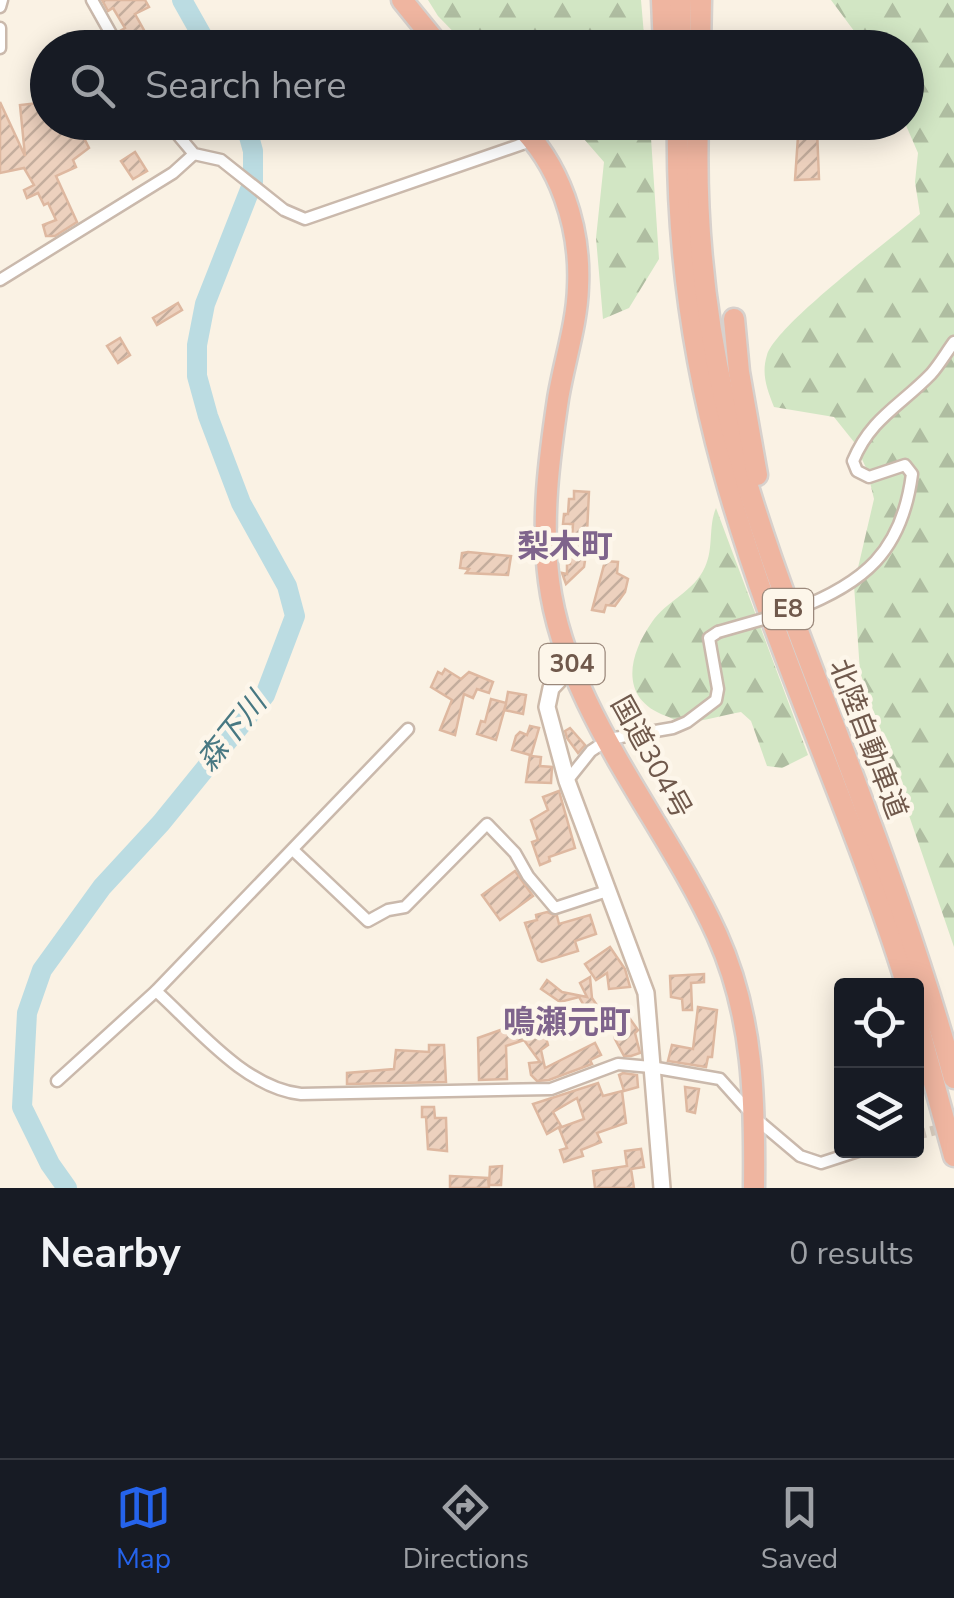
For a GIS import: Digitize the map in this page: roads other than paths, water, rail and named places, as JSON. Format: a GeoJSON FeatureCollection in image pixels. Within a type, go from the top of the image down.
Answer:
{"type":"FeatureCollection","features":[{"type":"Feature","properties":{"kind":"highway"},"geometry":{"type":"LineString","coordinates":[[403,0],[427,30]]}},
{"type":"Feature","properties":{"kind":"highway"},"geometry":{"type":"LineString","coordinates":[[662,0],[663,30]]}},
{"type":"Feature","properties":{"kind":"highway"},"geometry":{"type":"LineString","coordinates":[[680,30],[681,0]]}},
{"type":"Feature","properties":{"kind":"highway"},"geometry":{"type":"LineString","coordinates":[[700,30],[701,0]]}},
{"type":"Feature","properties":{"kind":"highway","name":"国道304号"},"geometry":{"type":"LineString","coordinates":[[535,140],[572,216],[578,258],[578,291],[553,431],[545,541],[553,608],[572,666],[718,936],[744,1011],[753,1064],[754,1188]]}},
{"type":"Feature","properties":{"kind":"highway"},"geometry":{"type":"LineString","coordinates":[[670,140],[681,234]]}},
{"type":"Feature","properties":{"kind":"highway","name":"北陸自動車道"},"geometry":{"type":"LineString","coordinates":[[678,140],[681,234],[694,342],[724,472],[778,633],[904,978]]}},
{"type":"Feature","properties":{"kind":"highway","name":"北陸自動車道"},"geometry":{"type":"LineString","coordinates":[[699,140],[704,284],[725,400],[761,530],[913,941],[954,1078]]}},
{"type":"Feature","properties":{"kind":"highway"},"geometry":{"type":"LineString","coordinates":[[734,319],[738,372],[755,466],[781,569],[832,722]]}},
{"type":"Feature","properties":{"kind":"highway"},"geometry":{"type":"LineString","coordinates":[[924,1045],[954,1156]]}},
{"type":"Feature","properties":{"kind":"street"},"geometry":{"type":"LineString","coordinates":[[92,0],[110,30]]}},
{"type":"Feature","properties":{"kind":"street"},"geometry":{"type":"LineString","coordinates":[[0,28],[0,48]]}},
{"type":"Feature","properties":{"kind":"street"},"geometry":{"type":"LineString","coordinates":[[182,140],[194,154],[221,160],[284,210],[304,218],[535,140]]}},
{"type":"Feature","properties":{"kind":"street"},"geometry":{"type":"LineString","coordinates":[[0,280],[173,173],[194,154]]}},
{"type":"Feature","properties":{"kind":"street"},"geometry":{"type":"LineString","coordinates":[[567,781],[592,751],[609,739],[673,728],[688,722],[716,700],[718,689],[709,638],[795,610],[855,582],[885,552],[909,498],[912,474],[905,465],[869,476],[857,471],[853,461],[863,437],[880,417],[931,374],[954,342]]}},
{"type":"Feature","properties":{"kind":"street"},"geometry":{"type":"LineString","coordinates":[[572,666],[551,688],[547,698],[567,781],[646,992],[662,1188]]}},
{"type":"Feature","properties":{"kind":"street"},"geometry":{"type":"LineString","coordinates":[[58,1081],[156,991],[408,729]]}},
{"type":"Feature","properties":{"kind":"street"},"geometry":{"type":"LineString","coordinates":[[293,850],[368,921],[388,910],[406,907],[487,824],[515,853],[528,876],[555,908],[607,891]]}},
{"type":"Feature","properties":{"kind":"street"},"geometry":{"type":"LineString","coordinates":[[156,991],[237,1064],[281,1092],[551,1090],[618,1064],[652,1066],[720,1079],[755,1118],[800,1156],[820,1164],[838,1158]]}},
{"type":"Feature","properties":{"kind":"waterway","name":"森下川"},"geometry":{"type":"LineString","coordinates":[[182,0],[199,30]]}},
{"type":"Feature","properties":{"kind":"waterway","name":"森下川"},"geometry":{"type":"LineString","coordinates":[[67,1188],[50,1164],[22,1107],[27,1013],[42,970],[102,887],[161,823],[265,695],[295,616],[287,586],[241,503],[197,376],[197,345],[205,304],[253,182],[250,140]]}},
{"type":"Feature","properties":{"kind":"tunnel"},"geometry":{"type":"LineString","coordinates":[[924,1133],[948,1127]]}},
{"type":"Feature","properties":{"kind":"district","name":"梨木町"},"geometry":{"type":"Point","coordinates":[565,546]}},
{"type":"Feature","properties":{"kind":"district","name":"鳴瀬元町"},"geometry":{"type":"Point","coordinates":[567,1022]}}]}
